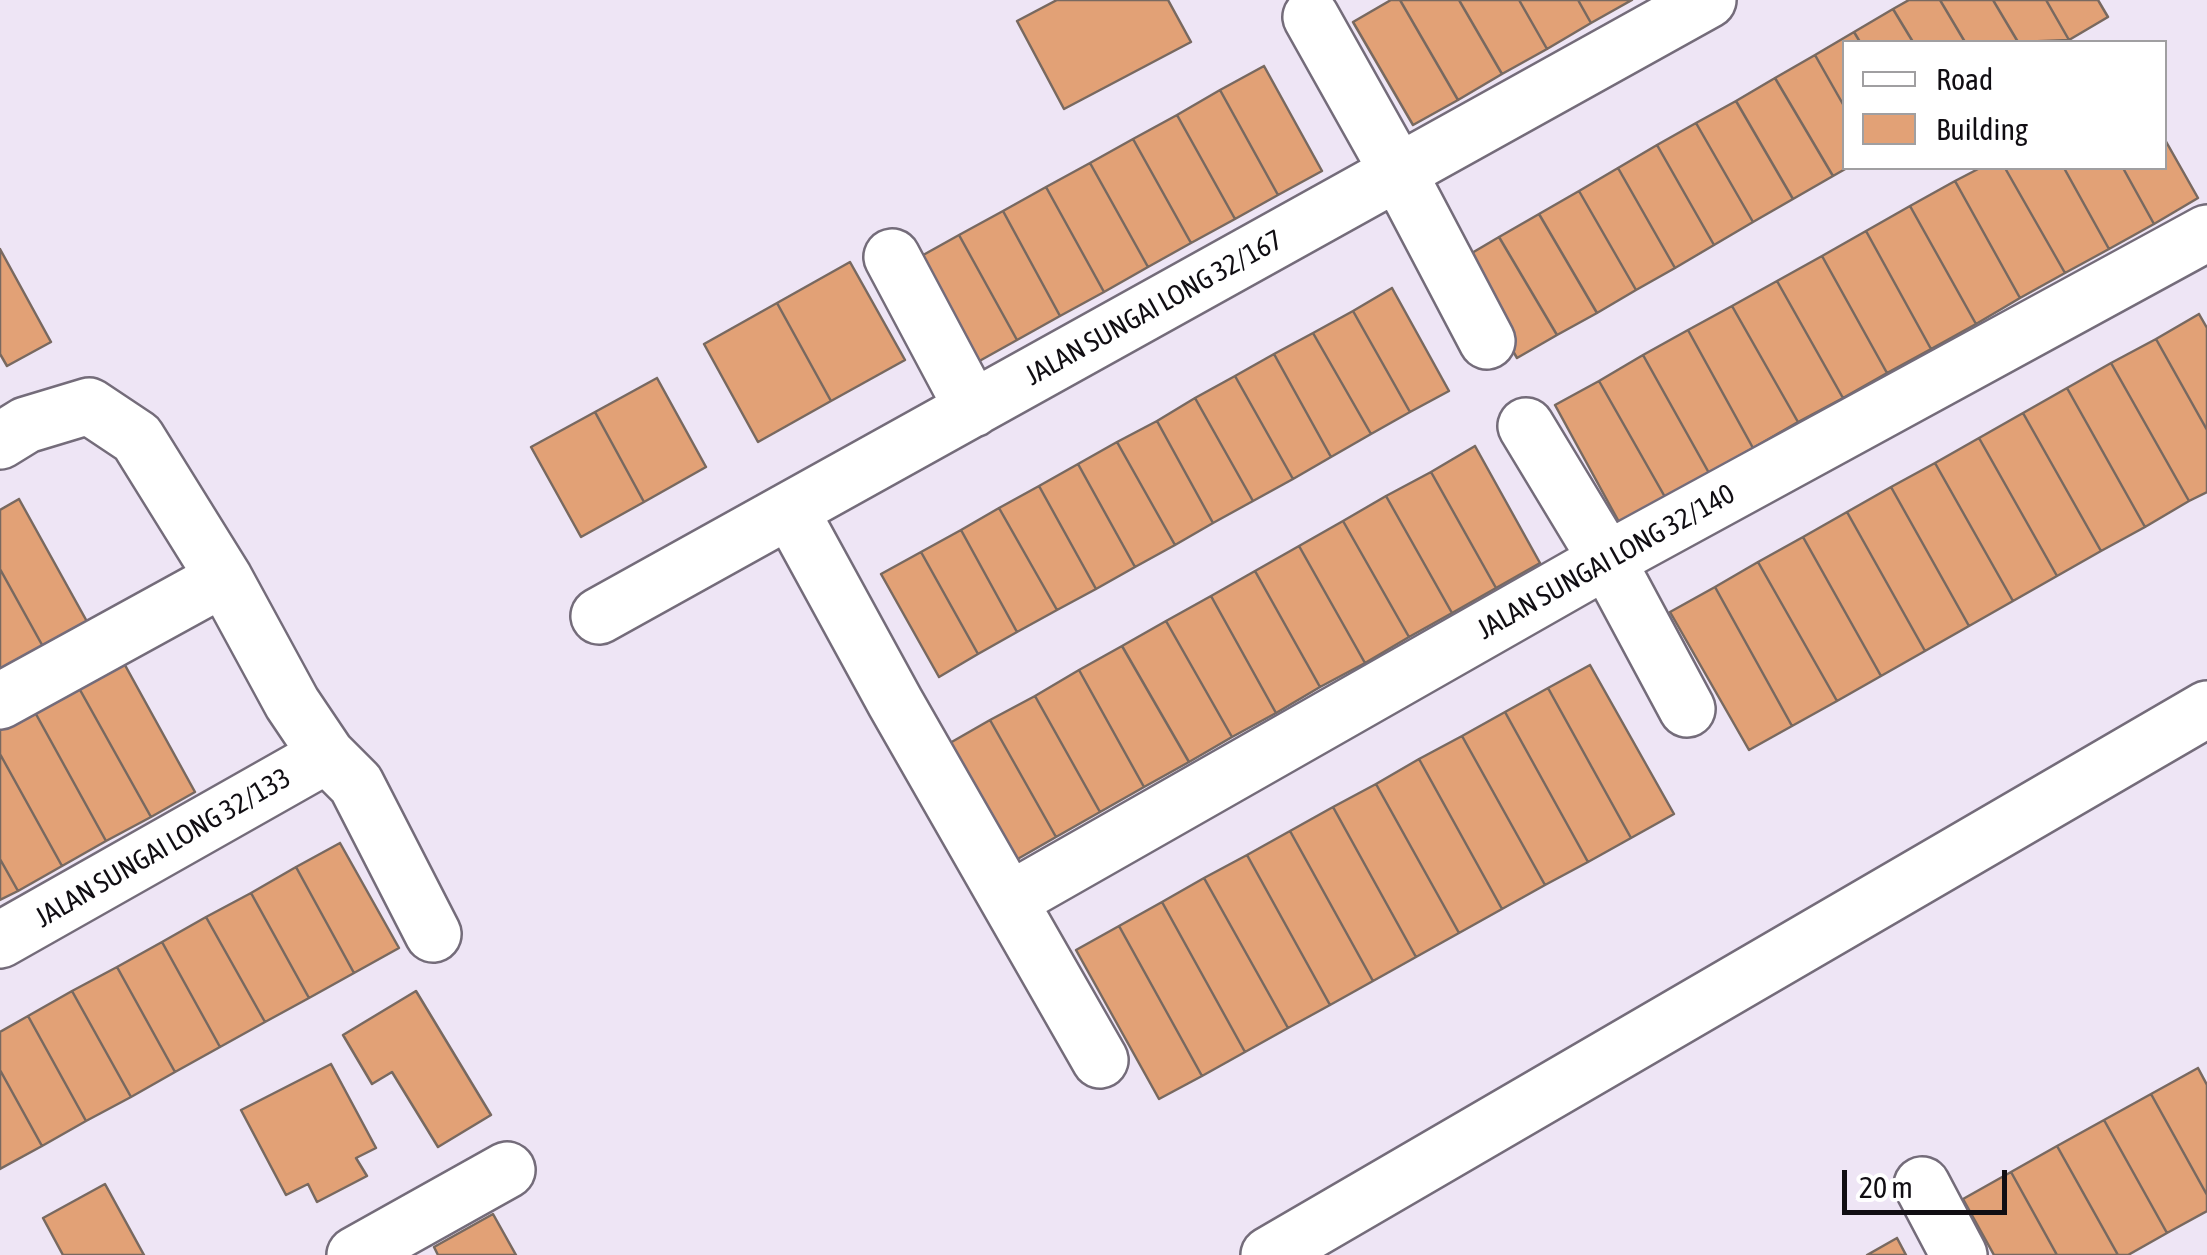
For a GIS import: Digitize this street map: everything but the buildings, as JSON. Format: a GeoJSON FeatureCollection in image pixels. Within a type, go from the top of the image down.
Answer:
{"type":"FeatureCollection","features":[{"type":"Feature","properties":{"kind":"street","name":"JALAN SUNGAI LONG 32/167"},"geometry":{"type":"LineString","coordinates":[[599,616],[1708,0]]}},
{"type":"Feature","properties":{"kind":"street"},"geometry":{"type":"LineString","coordinates":[[1312,17],[1487,341]]}},
{"type":"Feature","properties":{"kind":"street","name":"JALAN SUNGAI LONG 32/140"},"geometry":{"type":"LineString","coordinates":[[1010,900],[1607,560],[2207,233]]}},
{"type":"Feature","properties":{"kind":"street"},"geometry":{"type":"LineString","coordinates":[[892,257],[973,409]]}},
{"type":"Feature","properties":{"kind":"street"},"geometry":{"type":"LineString","coordinates":[[0,440],[26,426],[89,406],[137,438],[224,578],[292,703],[327,755],[356,784],[432,934]]}},
{"type":"Feature","properties":{"kind":"street"},"geometry":{"type":"LineString","coordinates":[[1526,426],[1607,560],[1687,709]]}},
{"type":"Feature","properties":{"kind":"street"},"geometry":{"type":"LineString","coordinates":[[790,510],[894,702],[1100,1060]]}},
{"type":"Feature","properties":{"kind":"street"},"geometry":{"type":"LineString","coordinates":[[0,701],[224,578]]}},
{"type":"Feature","properties":{"kind":"street"},"geometry":{"type":"LineString","coordinates":[[1269,1255],[2207,709]]}},
{"type":"Feature","properties":{"kind":"street","name":"JALAN SUNGAI LONG 32/133"},"geometry":{"type":"LineString","coordinates":[[0,940],[327,755]]}},
{"type":"Feature","properties":{"kind":"street"},"geometry":{"type":"LineString","coordinates":[[355,1255],[507,1170]]}},
{"type":"Feature","properties":{"kind":"street"},"geometry":{"type":"LineString","coordinates":[[1922,1185],[1959,1255]]}}]}
